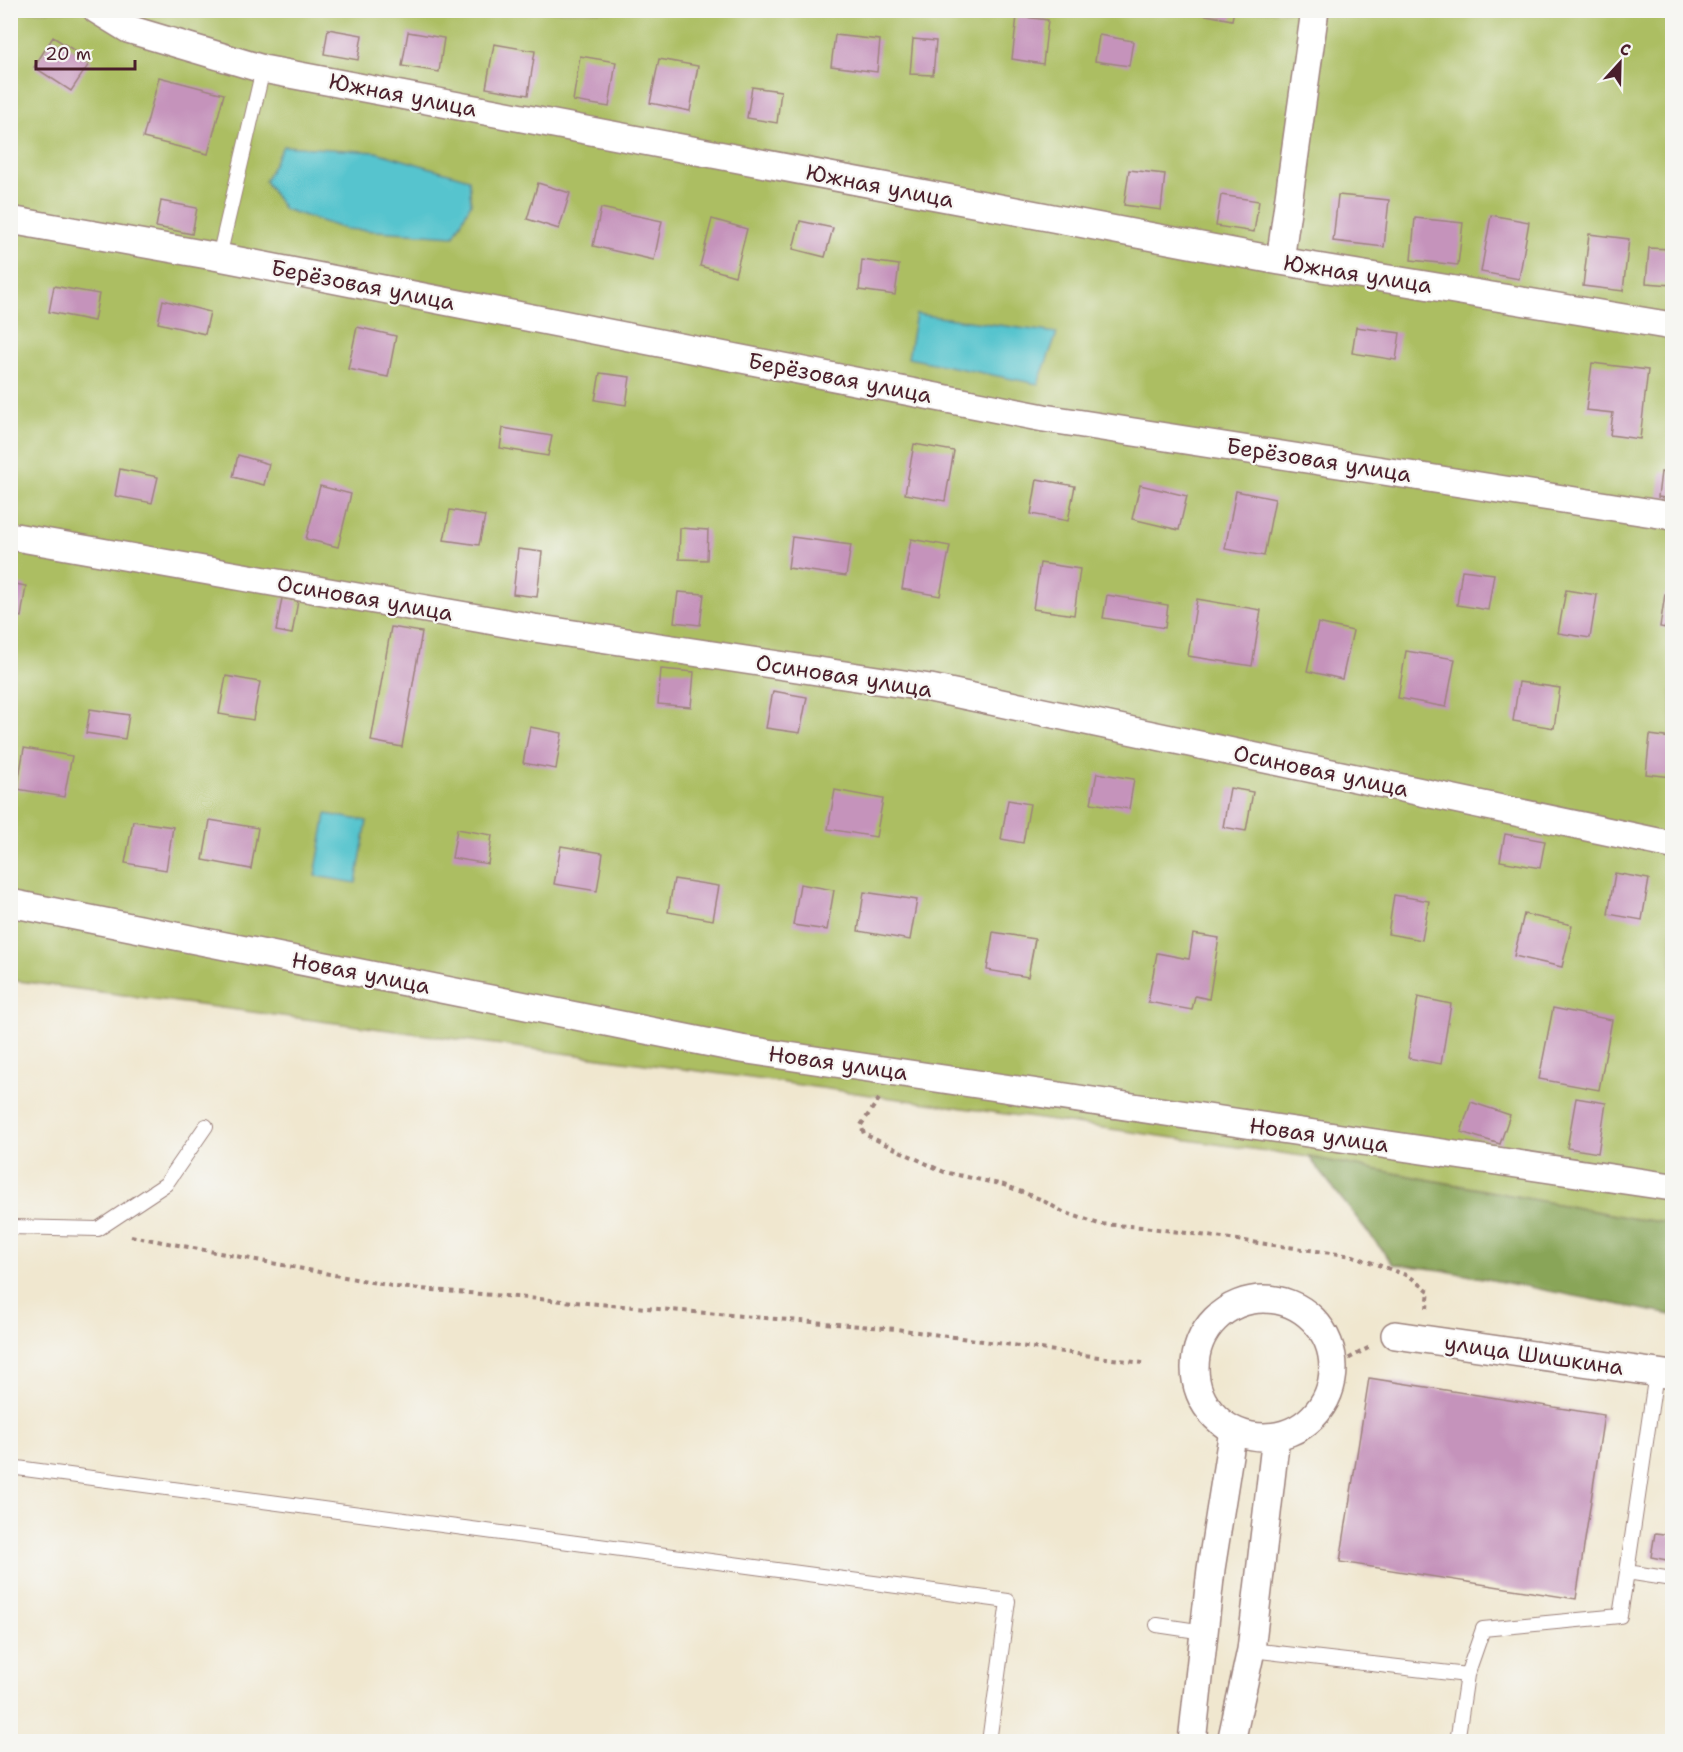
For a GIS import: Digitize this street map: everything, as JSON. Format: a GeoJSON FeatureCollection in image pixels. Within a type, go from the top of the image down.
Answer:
{"type":"FeatureCollection","features":[{"type":"Feature","properties":{"kind":"street","name":"Южная улица"},"geometry":{"type":"LineString","coordinates":[[97,10],[128,29],[263,69],[1280,261],[1672,326]]}},
{"type":"Feature","properties":{"kind":"street"},"geometry":{"type":"LineString","coordinates":[[1280,261],[1315,10]]}},
{"type":"Feature","properties":{"kind":"street","name":"Берёзовая улица"},"geometry":{"type":"LineString","coordinates":[[10,220],[219,257],[1044,418],[1672,516]]}},
{"type":"Feature","properties":{"kind":"street","name":"Осиновая улица"},"geometry":{"type":"LineString","coordinates":[[10,536],[534,628],[930,688],[1672,845]]}},
{"type":"Feature","properties":{"kind":"street","name":"Новая улица"},"geometry":{"type":"LineString","coordinates":[[10,903],[741,1049],[1672,1187]]}},
{"type":"Feature","properties":{"kind":"street"},"geometry":{"type":"LineString","coordinates":[[1274,1298],[1304,1311],[1316,1322],[1325,1335],[1334,1366],[1332,1383],[1318,1412],[1291,1432],[1257,1437],[1233,1430],[1219,1421],[1208,1409],[1195,1379],[1194,1363],[1197,1347],[1204,1331],[1227,1308],[1241,1301],[1274,1298]]}},
{"type":"Feature","properties":{"kind":"street","name":"улица Шишкина"},"geometry":{"type":"LineString","coordinates":[[1395,1335],[1664,1374]]}},
{"type":"Feature","properties":{"kind":"street"},"geometry":{"type":"LineString","coordinates":[[1192,1742],[1203,1632],[1233,1430]]}},
{"type":"Feature","properties":{"kind":"street"},"geometry":{"type":"LineString","coordinates":[[1231,1742],[1251,1650],[1276,1436]]}},
{"type":"Feature","properties":{"kind":"lane"},"geometry":{"type":"LineString","coordinates":[[219,257],[263,69]]}},
{"type":"Feature","properties":{"kind":"lane"},"geometry":{"type":"LineString","coordinates":[[10,1227],[98,1229],[166,1184],[206,1126]]}},
{"type":"Feature","properties":{"kind":"lane"},"geometry":{"type":"LineString","coordinates":[[1457,1742],[1467,1675],[1483,1629],[1620,1616],[1664,1374]]}},
{"type":"Feature","properties":{"kind":"lane"},"geometry":{"type":"LineString","coordinates":[[10,1467],[1008,1601],[989,1742]]}},
{"type":"Feature","properties":{"kind":"lane"},"geometry":{"type":"LineString","coordinates":[[1628,1572],[1672,1579]]}},
{"type":"Feature","properties":{"kind":"lane"},"geometry":{"type":"LineString","coordinates":[[1157,1625],[1203,1632]]}},
{"type":"Feature","properties":{"kind":"lane"},"geometry":{"type":"LineString","coordinates":[[1251,1650],[1467,1675]]}},
{"type":"Feature","properties":{"kind":"path"},"geometry":{"type":"LineString","coordinates":[[875,1104],[861,1125],[864,1134],[944,1172],[1004,1185],[1040,1198],[1063,1212],[1099,1224],[1143,1227],[1353,1256],[1409,1276],[1429,1291],[1423,1338]]}},
{"type":"Feature","properties":{"kind":"path"},"geometry":{"type":"LineString","coordinates":[[98,1229],[397,1287],[896,1329],[1142,1363]]}},
{"type":"Feature","properties":{"kind":"path"},"geometry":{"type":"LineString","coordinates":[[1334,1366],[1395,1335]]}},
{"type":"Feature","properties":{"kind":"green space"},"geometry":{"type":"Polygon","coordinates":[[[11,11],[1672,11],[1672,1223],[1636,1219],[1309,1157],[736,1076],[11,980],[11,11]]]}},
{"type":"Feature","properties":{"kind":"green space"},"geometry":{"type":"Polygon","coordinates":[[[1309,1157],[1636,1219],[1672,1223],[1672,1315],[1441,1270],[1393,1264],[1309,1157]]]}},
{"type":"Feature","properties":{"kind":"water"},"geometry":{"type":"Polygon","coordinates":[[[283,146],[376,152],[469,179],[471,203],[454,236],[345,229],[284,209],[265,181],[283,146]]]}},
{"type":"Feature","properties":{"kind":"water"},"geometry":{"type":"Polygon","coordinates":[[[916,314],[1057,333],[1038,384],[908,358],[916,314]]]}},
{"type":"Feature","properties":{"kind":"water"},"geometry":{"type":"Polygon","coordinates":[[[326,814],[367,821],[356,883],[315,876],[326,814]]]}},
{"type":"Feature","properties":{"kind":"building"},"geometry":{"type":"Polygon","coordinates":[[[1181,10],[1234,10],[1232,20],[1181,10]]]}},
{"type":"Feature","properties":{"kind":"building"},"geometry":{"type":"Polygon","coordinates":[[[1017,16],[1048,20],[1043,64],[1012,59],[1017,16]]]}},
{"type":"Feature","properties":{"kind":"building"},"geometry":{"type":"Polygon","coordinates":[[[328,29],[362,35],[358,60],[324,54],[328,29]]]}},
{"type":"Feature","properties":{"kind":"building"},"geometry":{"type":"Polygon","coordinates":[[[408,32],[444,38],[439,72],[402,66],[408,32]]]}},
{"type":"Feature","properties":{"kind":"building"},"geometry":{"type":"Polygon","coordinates":[[[835,35],[880,40],[877,72],[831,66],[835,35]]]}},
{"type":"Feature","properties":{"kind":"building"},"geometry":{"type":"Polygon","coordinates":[[[1099,35],[1133,41],[1129,66],[1095,61],[1099,35]]]}},
{"type":"Feature","properties":{"kind":"building"},"geometry":{"type":"Polygon","coordinates":[[[53,37],[91,61],[71,91],[34,67],[53,37]]]}},
{"type":"Feature","properties":{"kind":"building"},"geometry":{"type":"Polygon","coordinates":[[[913,39],[936,41],[933,75],[910,74],[913,39]]]}},
{"type":"Feature","properties":{"kind":"building"},"geometry":{"type":"Polygon","coordinates":[[[494,44],[535,51],[528,95],[486,88],[494,44]]]}},
{"type":"Feature","properties":{"kind":"building"},"geometry":{"type":"Polygon","coordinates":[[[580,56],[616,62],[609,107],[573,101],[580,56]]]}},
{"type":"Feature","properties":{"kind":"building"},"geometry":{"type":"Polygon","coordinates":[[[659,59],[698,66],[690,111],[650,103],[659,59]]]}},
{"type":"Feature","properties":{"kind":"building"},"geometry":{"type":"Polygon","coordinates":[[[159,77],[224,94],[208,154],[143,138],[159,77]]]}},
{"type":"Feature","properties":{"kind":"building"},"geometry":{"type":"Polygon","coordinates":[[[752,87],[781,91],[777,123],[747,118],[752,87]]]}},
{"type":"Feature","properties":{"kind":"building"},"geometry":{"type":"Polygon","coordinates":[[[1129,170],[1165,174],[1161,210],[1124,205],[1129,170]]]}},
{"type":"Feature","properties":{"kind":"building"},"geometry":{"type":"Polygon","coordinates":[[[538,183],[570,193],[559,229],[527,219],[538,183]]]}},
{"type":"Feature","properties":{"kind":"building"},"geometry":{"type":"Polygon","coordinates":[[[1221,195],[1259,201],[1254,232],[1216,226],[1221,195]]]}},
{"type":"Feature","properties":{"kind":"building"},"geometry":{"type":"Polygon","coordinates":[[[1338,195],[1389,200],[1384,247],[1333,241],[1338,195]]]}},
{"type":"Feature","properties":{"kind":"building"},"geometry":{"type":"Polygon","coordinates":[[[161,201],[197,208],[192,234],[156,227],[161,201]]]}},
{"type":"Feature","properties":{"kind":"building"},"geometry":{"type":"Polygon","coordinates":[[[601,208],[662,221],[654,260],[593,246],[601,208]]]}},
{"type":"Feature","properties":{"kind":"building"},"geometry":{"type":"Polygon","coordinates":[[[1491,215],[1529,222],[1519,279],[1481,272],[1491,215]]]}},
{"type":"Feature","properties":{"kind":"building"},"geometry":{"type":"Polygon","coordinates":[[[1415,218],[1463,223],[1458,265],[1411,260],[1415,218]]]}},
{"type":"Feature","properties":{"kind":"building"},"geometry":{"type":"Polygon","coordinates":[[[712,219],[747,229],[735,276],[700,266],[712,219]]]}},
{"type":"Feature","properties":{"kind":"building"},"geometry":{"type":"Polygon","coordinates":[[[800,221],[833,228],[825,257],[793,249],[800,221]]]}},
{"type":"Feature","properties":{"kind":"building"},"geometry":{"type":"Polygon","coordinates":[[[1589,234],[1629,239],[1623,291],[1583,286],[1589,234]]]}},
{"type":"Feature","properties":{"kind":"building"},"geometry":{"type":"Polygon","coordinates":[[[1649,248],[1672,249],[1672,285],[1646,283],[1649,248]]]}},
{"type":"Feature","properties":{"kind":"building"},"geometry":{"type":"Polygon","coordinates":[[[862,260],[899,265],[895,295],[859,290],[862,260]]]}},
{"type":"Feature","properties":{"kind":"building"},"geometry":{"type":"Polygon","coordinates":[[[54,286],[99,294],[94,321],[49,312],[54,286]]]}},
{"type":"Feature","properties":{"kind":"building"},"geometry":{"type":"Polygon","coordinates":[[[163,300],[210,312],[205,334],[158,323],[163,300]]]}},
{"type":"Feature","properties":{"kind":"building"},"geometry":{"type":"Polygon","coordinates":[[[357,327],[396,336],[388,377],[348,369],[357,327]]]}},
{"type":"Feature","properties":{"kind":"building"},"geometry":{"type":"Polygon","coordinates":[[[1356,327],[1400,333],[1396,360],[1352,353],[1356,327]]]}},
{"type":"Feature","properties":{"kind":"building"},"geometry":{"type":"Polygon","coordinates":[[[1592,363],[1648,370],[1640,439],[1610,435],[1613,413],[1586,410],[1592,363]]]}},
{"type":"Feature","properties":{"kind":"building"},"geometry":{"type":"Polygon","coordinates":[[[600,373],[630,377],[626,405],[595,400],[600,373]]]}},
{"type":"Feature","properties":{"kind":"building"},"geometry":{"type":"Polygon","coordinates":[[[503,428],[552,436],[548,456],[500,448],[503,428]]]}},
{"type":"Feature","properties":{"kind":"building"},"geometry":{"type":"Polygon","coordinates":[[[914,444],[954,451],[945,501],[905,494],[914,444]]]}},
{"type":"Feature","properties":{"kind":"building"},"geometry":{"type":"Polygon","coordinates":[[[238,455],[269,464],[264,485],[233,477],[238,455]]]}},
{"type":"Feature","properties":{"kind":"building"},"geometry":{"type":"Polygon","coordinates":[[[120,469],[158,477],[152,503],[115,496],[120,469]]]}},
{"type":"Feature","properties":{"kind":"building"},"geometry":{"type":"Polygon","coordinates":[[[1661,472],[1672,474],[1672,499],[1658,497],[1661,472]]]}},
{"type":"Feature","properties":{"kind":"building"},"geometry":{"type":"Polygon","coordinates":[[[1037,479],[1075,486],[1068,521],[1031,514],[1037,479]]]}},
{"type":"Feature","properties":{"kind":"building"},"geometry":{"type":"Polygon","coordinates":[[[1140,485],[1187,496],[1179,530],[1132,519],[1140,485]]]}},
{"type":"Feature","properties":{"kind":"building"},"geometry":{"type":"Polygon","coordinates":[[[320,486],[351,494],[338,547],[306,539],[320,486]]]}},
{"type":"Feature","properties":{"kind":"building"},"geometry":{"type":"Polygon","coordinates":[[[1236,491],[1275,499],[1264,556],[1225,549],[1236,491]]]}},
{"type":"Feature","properties":{"kind":"building"},"geometry":{"type":"Polygon","coordinates":[[[450,510],[485,516],[479,545],[444,540],[450,510]]]}},
{"type":"Feature","properties":{"kind":"building"},"geometry":{"type":"Polygon","coordinates":[[[680,528],[708,530],[707,560],[679,559],[680,528]]]}},
{"type":"Feature","properties":{"kind":"building"},"geometry":{"type":"Polygon","coordinates":[[[792,537],[851,545],[846,576],[788,568],[792,537]]]}},
{"type":"Feature","properties":{"kind":"building"},"geometry":{"type":"Polygon","coordinates":[[[911,539],[950,546],[940,596],[902,589],[911,539]]]}},
{"type":"Feature","properties":{"kind":"building"},"geometry":{"type":"Polygon","coordinates":[[[518,549],[542,552],[537,597],[513,594],[518,549]]]}},
{"type":"Feature","properties":{"kind":"building"},"geometry":{"type":"Polygon","coordinates":[[[1040,563],[1080,569],[1074,615],[1033,609],[1040,563]]]}},
{"type":"Feature","properties":{"kind":"building"},"geometry":{"type":"Polygon","coordinates":[[[1462,570],[1494,574],[1488,610],[1457,605],[1462,570]]]}},
{"type":"Feature","properties":{"kind":"building"},"geometry":{"type":"Polygon","coordinates":[[[10,583],[26,586],[21,617],[10,615],[10,583]]]}},
{"type":"Feature","properties":{"kind":"building"},"geometry":{"type":"Polygon","coordinates":[[[1566,590],[1597,595],[1590,638],[1558,633],[1566,590]]]}},
{"type":"Feature","properties":{"kind":"building"},"geometry":{"type":"Polygon","coordinates":[[[678,592],[704,594],[700,625],[674,622],[678,592]]]}},
{"type":"Feature","properties":{"kind":"building"},"geometry":{"type":"Polygon","coordinates":[[[1665,594],[1672,595],[1672,629],[1660,627],[1665,594]]]}},
{"type":"Feature","properties":{"kind":"building"},"geometry":{"type":"Polygon","coordinates":[[[1107,595],[1168,605],[1165,628],[1103,618],[1107,595]]]}},
{"type":"Feature","properties":{"kind":"building"},"geometry":{"type":"Polygon","coordinates":[[[282,598],[298,601],[292,634],[276,631],[282,598]]]}},
{"type":"Feature","properties":{"kind":"building"},"geometry":{"type":"Polygon","coordinates":[[[1197,599],[1261,610],[1252,666],[1188,656],[1197,599]]]}},
{"type":"Feature","properties":{"kind":"building"},"geometry":{"type":"Polygon","coordinates":[[[1318,623],[1353,631],[1342,679],[1307,671],[1318,623]]]}},
{"type":"Feature","properties":{"kind":"building"},"geometry":{"type":"Polygon","coordinates":[[[391,627],[422,632],[402,747],[371,741],[391,627]]]}},
{"type":"Feature","properties":{"kind":"building"},"geometry":{"type":"Polygon","coordinates":[[[1406,651],[1455,659],[1446,707],[1398,698],[1406,651]]]}},
{"type":"Feature","properties":{"kind":"building"},"geometry":{"type":"Polygon","coordinates":[[[661,669],[694,672],[691,707],[658,704],[661,669]]]}},
{"type":"Feature","properties":{"kind":"building"},"geometry":{"type":"Polygon","coordinates":[[[226,676],[260,682],[253,720],[219,714],[226,676]]]}},
{"type":"Feature","properties":{"kind":"building"},"geometry":{"type":"Polygon","coordinates":[[[1519,682],[1560,688],[1554,728],[1513,721],[1519,682]]]}},
{"type":"Feature","properties":{"kind":"building"},"geometry":{"type":"Polygon","coordinates":[[[773,691],[807,697],[800,733],[766,728],[773,691]]]}},
{"type":"Feature","properties":{"kind":"building"},"geometry":{"type":"Polygon","coordinates":[[[90,709],[129,715],[125,739],[86,733],[90,709]]]}},
{"type":"Feature","properties":{"kind":"building"},"geometry":{"type":"Polygon","coordinates":[[[530,727],[562,733],[556,769],[523,763],[530,727]]]}},
{"type":"Feature","properties":{"kind":"building"},"geometry":{"type":"Polygon","coordinates":[[[1650,735],[1672,738],[1672,777],[1646,774],[1650,735]]]}},
{"type":"Feature","properties":{"kind":"building"},"geometry":{"type":"Polygon","coordinates":[[[24,748],[72,756],[64,797],[17,789],[24,748]]]}},
{"type":"Feature","properties":{"kind":"building"},"geometry":{"type":"Polygon","coordinates":[[[1097,773],[1134,779],[1129,809],[1091,803],[1097,773]]]}},
{"type":"Feature","properties":{"kind":"building"},"geometry":{"type":"Polygon","coordinates":[[[1230,788],[1253,792],[1246,831],[1223,827],[1230,788]]]}},
{"type":"Feature","properties":{"kind":"building"},"geometry":{"type":"Polygon","coordinates":[[[835,790],[883,799],[876,837],[828,829],[835,790]]]}},
{"type":"Feature","properties":{"kind":"building"},"geometry":{"type":"Polygon","coordinates":[[[1008,800],[1030,804],[1023,843],[1001,839],[1008,800]]]}},
{"type":"Feature","properties":{"kind":"building"},"geometry":{"type":"Polygon","coordinates":[[[210,820],[258,828],[251,869],[203,860],[210,820]]]}},
{"type":"Feature","properties":{"kind":"building"},"geometry":{"type":"Polygon","coordinates":[[[133,821],[173,827],[166,870],[125,863],[133,821]]]}},
{"type":"Feature","properties":{"kind":"building"},"geometry":{"type":"Polygon","coordinates":[[[457,829],[492,835],[488,864],[452,858],[457,829]]]}},
{"type":"Feature","properties":{"kind":"building"},"geometry":{"type":"Polygon","coordinates":[[[1505,834],[1545,841],[1540,868],[1500,861],[1505,834]]]}},
{"type":"Feature","properties":{"kind":"building"},"geometry":{"type":"Polygon","coordinates":[[[561,846],[603,853],[597,891],[554,884],[561,846]]]}},
{"type":"Feature","properties":{"kind":"building"},"geometry":{"type":"Polygon","coordinates":[[[1615,873],[1649,879],[1642,920],[1608,914],[1615,873]]]}},
{"type":"Feature","properties":{"kind":"building"},"geometry":{"type":"Polygon","coordinates":[[[674,879],[719,886],[713,920],[668,912],[674,879]]]}},
{"type":"Feature","properties":{"kind":"building"},"geometry":{"type":"Polygon","coordinates":[[[800,884],[834,890],[827,930],[793,925],[800,884]]]}},
{"type":"Feature","properties":{"kind":"building"},"geometry":{"type":"Polygon","coordinates":[[[864,892],[917,900],[910,940],[858,931],[864,892]]]}},
{"type":"Feature","properties":{"kind":"building"},"geometry":{"type":"Polygon","coordinates":[[[1394,895],[1429,901],[1422,940],[1388,934],[1394,895]]]}},
{"type":"Feature","properties":{"kind":"building"},"geometry":{"type":"Polygon","coordinates":[[[1524,914],[1572,925],[1562,967],[1514,956],[1524,914]]]}},
{"type":"Feature","properties":{"kind":"building"},"geometry":{"type":"Polygon","coordinates":[[[993,932],[1035,939],[1028,977],[987,970],[993,932]]]}},
{"type":"Feature","properties":{"kind":"building"},"geometry":{"type":"Polygon","coordinates":[[[1193,934],[1219,938],[1209,999],[1195,996],[1192,1010],[1148,1002],[1157,953],[1189,959],[1193,934]]]}},
{"type":"Feature","properties":{"kind":"building"},"geometry":{"type":"Polygon","coordinates":[[[1418,997],[1451,1004],[1441,1064],[1408,1058],[1418,997]]]}},
{"type":"Feature","properties":{"kind":"building"},"geometry":{"type":"Polygon","coordinates":[[[1553,1008],[1612,1020],[1599,1090],[1539,1079],[1553,1008]]]}},
{"type":"Feature","properties":{"kind":"building"},"geometry":{"type":"Polygon","coordinates":[[[1576,1098],[1606,1103],[1598,1153],[1567,1148],[1576,1098]]]}},
{"type":"Feature","properties":{"kind":"building"},"geometry":{"type":"Polygon","coordinates":[[[1471,1102],[1510,1115],[1500,1144],[1461,1132],[1471,1102]]]}},
{"type":"Feature","properties":{"kind":"building"},"geometry":{"type":"Polygon","coordinates":[[[1369,1378],[1604,1415],[1576,1599],[1340,1562],[1369,1378]]]}},
{"type":"Feature","properties":{"kind":"building"},"geometry":{"type":"Polygon","coordinates":[[[1655,1533],[1672,1535],[1672,1561],[1651,1557],[1655,1533]]]}}]}
